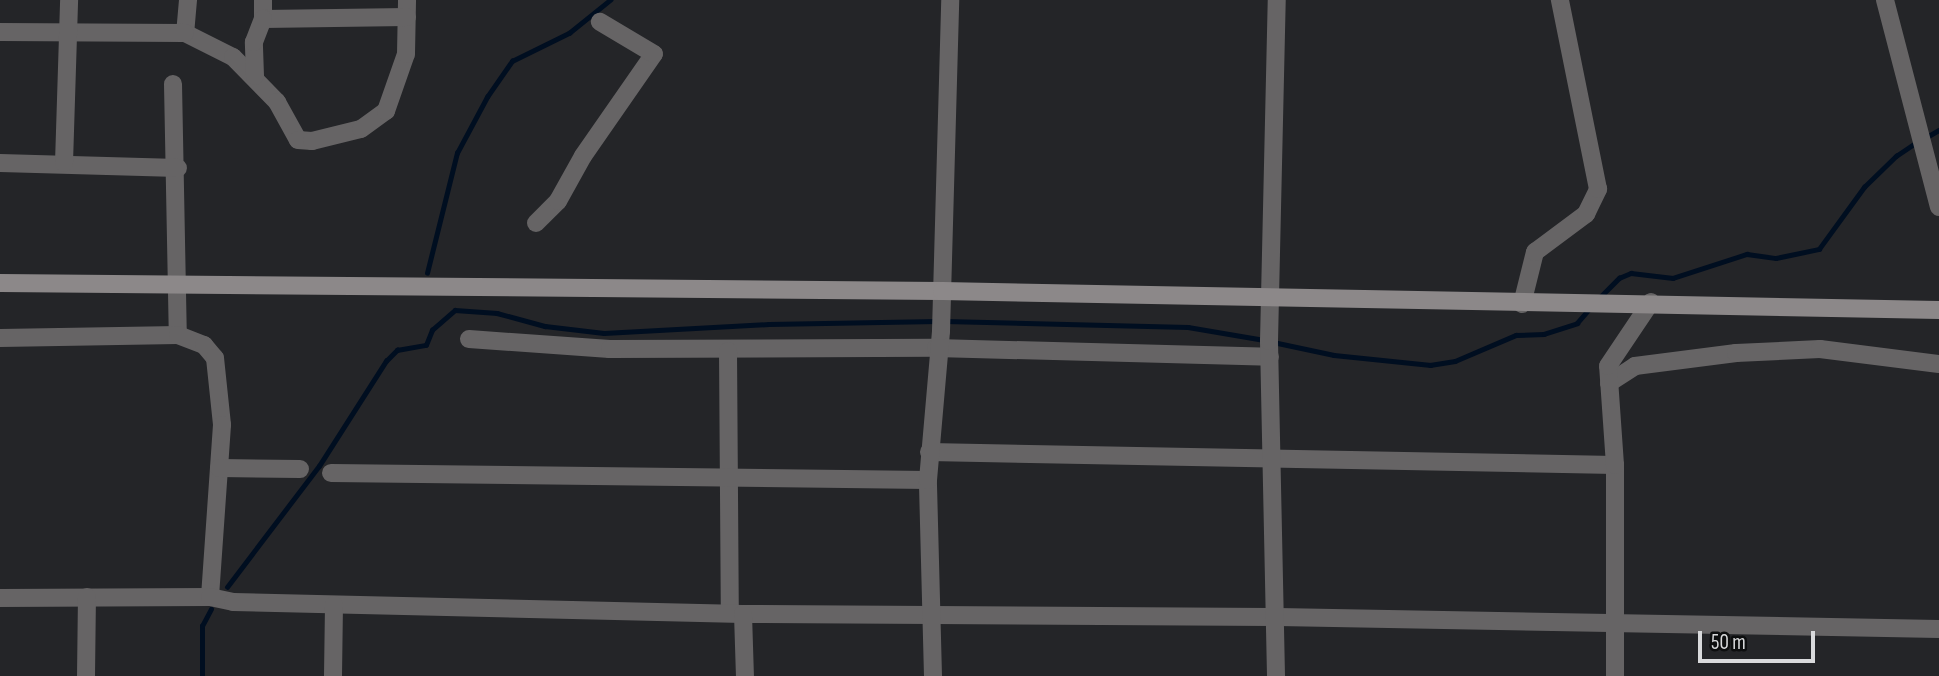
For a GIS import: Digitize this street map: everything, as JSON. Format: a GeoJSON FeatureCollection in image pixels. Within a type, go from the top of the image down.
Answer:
{"type":"FeatureCollection","features":[{"type":"Feature","properties":{"kind":"street"},"geometry":{"type":"LineString","coordinates":[[64,163],[69,0]]}},
{"type":"Feature","properties":{"kind":"street"},"geometry":{"type":"LineString","coordinates":[[185,33],[188,0]]}},
{"type":"Feature","properties":{"kind":"street"},"geometry":{"type":"LineString","coordinates":[[255,76],[254,42],[264,19],[263,0]]}},
{"type":"Feature","properties":{"kind":"street"},"geometry":{"type":"LineString","coordinates":[[933,676],[928,480],[942,291],[950,0]]}},
{"type":"Feature","properties":{"kind":"street"},"geometry":{"type":"LineString","coordinates":[[1276,676],[1278,617],[1270,460],[1269,297],[1277,0]]}},
{"type":"Feature","properties":{"kind":"street"},"geometry":{"type":"LineString","coordinates":[[1522,304],[1535,252],[1586,214],[1598,190],[1560,0]]}},
{"type":"Feature","properties":{"kind":"street"},"geometry":{"type":"LineString","coordinates":[[1885,0],[1939,207]]}},
{"type":"Feature","properties":{"kind":"street"},"geometry":{"type":"LineString","coordinates":[[0,32],[185,33],[233,57],[255,76],[289,119],[298,140],[335,138],[361,129],[386,111],[406,54],[407,8],[264,19]]}},
{"type":"Feature","properties":{"kind":"street"},"geometry":{"type":"LineString","coordinates":[[536,223],[558,201],[583,156],[654,54],[600,22]]}},
{"type":"Feature","properties":{"kind":"street"},"geometry":{"type":"LineString","coordinates":[[173,84],[178,169],[178,335]]}},
{"type":"Feature","properties":{"kind":"street"},"geometry":{"type":"LineString","coordinates":[[0,163],[64,163],[178,169]]}},
{"type":"Feature","properties":{"kind":"street"},"geometry":{"type":"LineString","coordinates":[[0,283],[179,282],[942,291],[1939,310]]}},
{"type":"Feature","properties":{"kind":"street"},"geometry":{"type":"LineString","coordinates":[[1615,676],[1615,465],[1608,366],[1651,303]]}},
{"type":"Feature","properties":{"kind":"street"},"geometry":{"type":"LineString","coordinates":[[0,338],[178,335],[204,345],[215,358],[222,425],[210,597]]}},
{"type":"Feature","properties":{"kind":"street"},"geometry":{"type":"LineString","coordinates":[[469,339],[610,349],[729,351],[936,348],[1270,358]]}},
{"type":"Feature","properties":{"kind":"street"},"geometry":{"type":"LineString","coordinates":[[1609,383],[1635,366],[1736,353],[1820,349],[1939,364]]}},
{"type":"Feature","properties":{"kind":"street"},"geometry":{"type":"LineString","coordinates":[[729,351],[730,477],[736,613],[746,676]]}},
{"type":"Feature","properties":{"kind":"street"},"geometry":{"type":"LineString","coordinates":[[929,452],[1615,465]]}},
{"type":"Feature","properties":{"kind":"street"},"geometry":{"type":"LineString","coordinates":[[219,468],[300,469]]}},
{"type":"Feature","properties":{"kind":"street"},"geometry":{"type":"LineString","coordinates":[[331,473],[928,480]]}},
{"type":"Feature","properties":{"kind":"street"},"geometry":{"type":"LineString","coordinates":[[86,676],[87,597]]}},
{"type":"Feature","properties":{"kind":"street"},"geometry":{"type":"LineString","coordinates":[[0,598],[210,597],[233,602],[736,613],[1615,621],[1939,629]]}},
{"type":"Feature","properties":{"kind":"street"},"geometry":{"type":"LineString","coordinates":[[333,676],[334,605]]}},
{"type":"Feature","properties":{"kind":"waterway"},"geometry":{"type":"LineString","coordinates":[[427,273],[457,153],[487,97],[512,61],[569,33],[610,0]]}},
{"type":"Feature","properties":{"kind":"waterway"},"geometry":{"type":"LineString","coordinates":[[1925,138],[1939,130]]}},
{"type":"Feature","properties":{"kind":"waterway"},"geometry":{"type":"LineString","coordinates":[[1598,299],[1619,278],[1631,273],[1673,278],[1747,254],[1776,258],[1819,249],[1864,187],[1896,156],[1917,142]]}},
{"type":"Feature","properties":{"kind":"waterway"},"geometry":{"type":"LineString","coordinates":[[1273,342],[1334,355],[1430,365],[1455,361],[1516,335],[1544,334],[1577,323],[1590,308]]}},
{"type":"Feature","properties":{"kind":"waterway"},"geometry":{"type":"LineString","coordinates":[[227,587],[319,466],[386,361],[397,350],[426,345],[432,330],[455,310],[497,313],[545,326],[604,333],[769,324],[937,321]]}},
{"type":"Feature","properties":{"kind":"waterway"},"geometry":{"type":"LineString","coordinates":[[945,321],[1188,327],[1264,340]]}},
{"type":"Feature","properties":{"kind":"waterway"},"geometry":{"type":"LineString","coordinates":[[202,676],[202,626],[211,609]]}}]}
